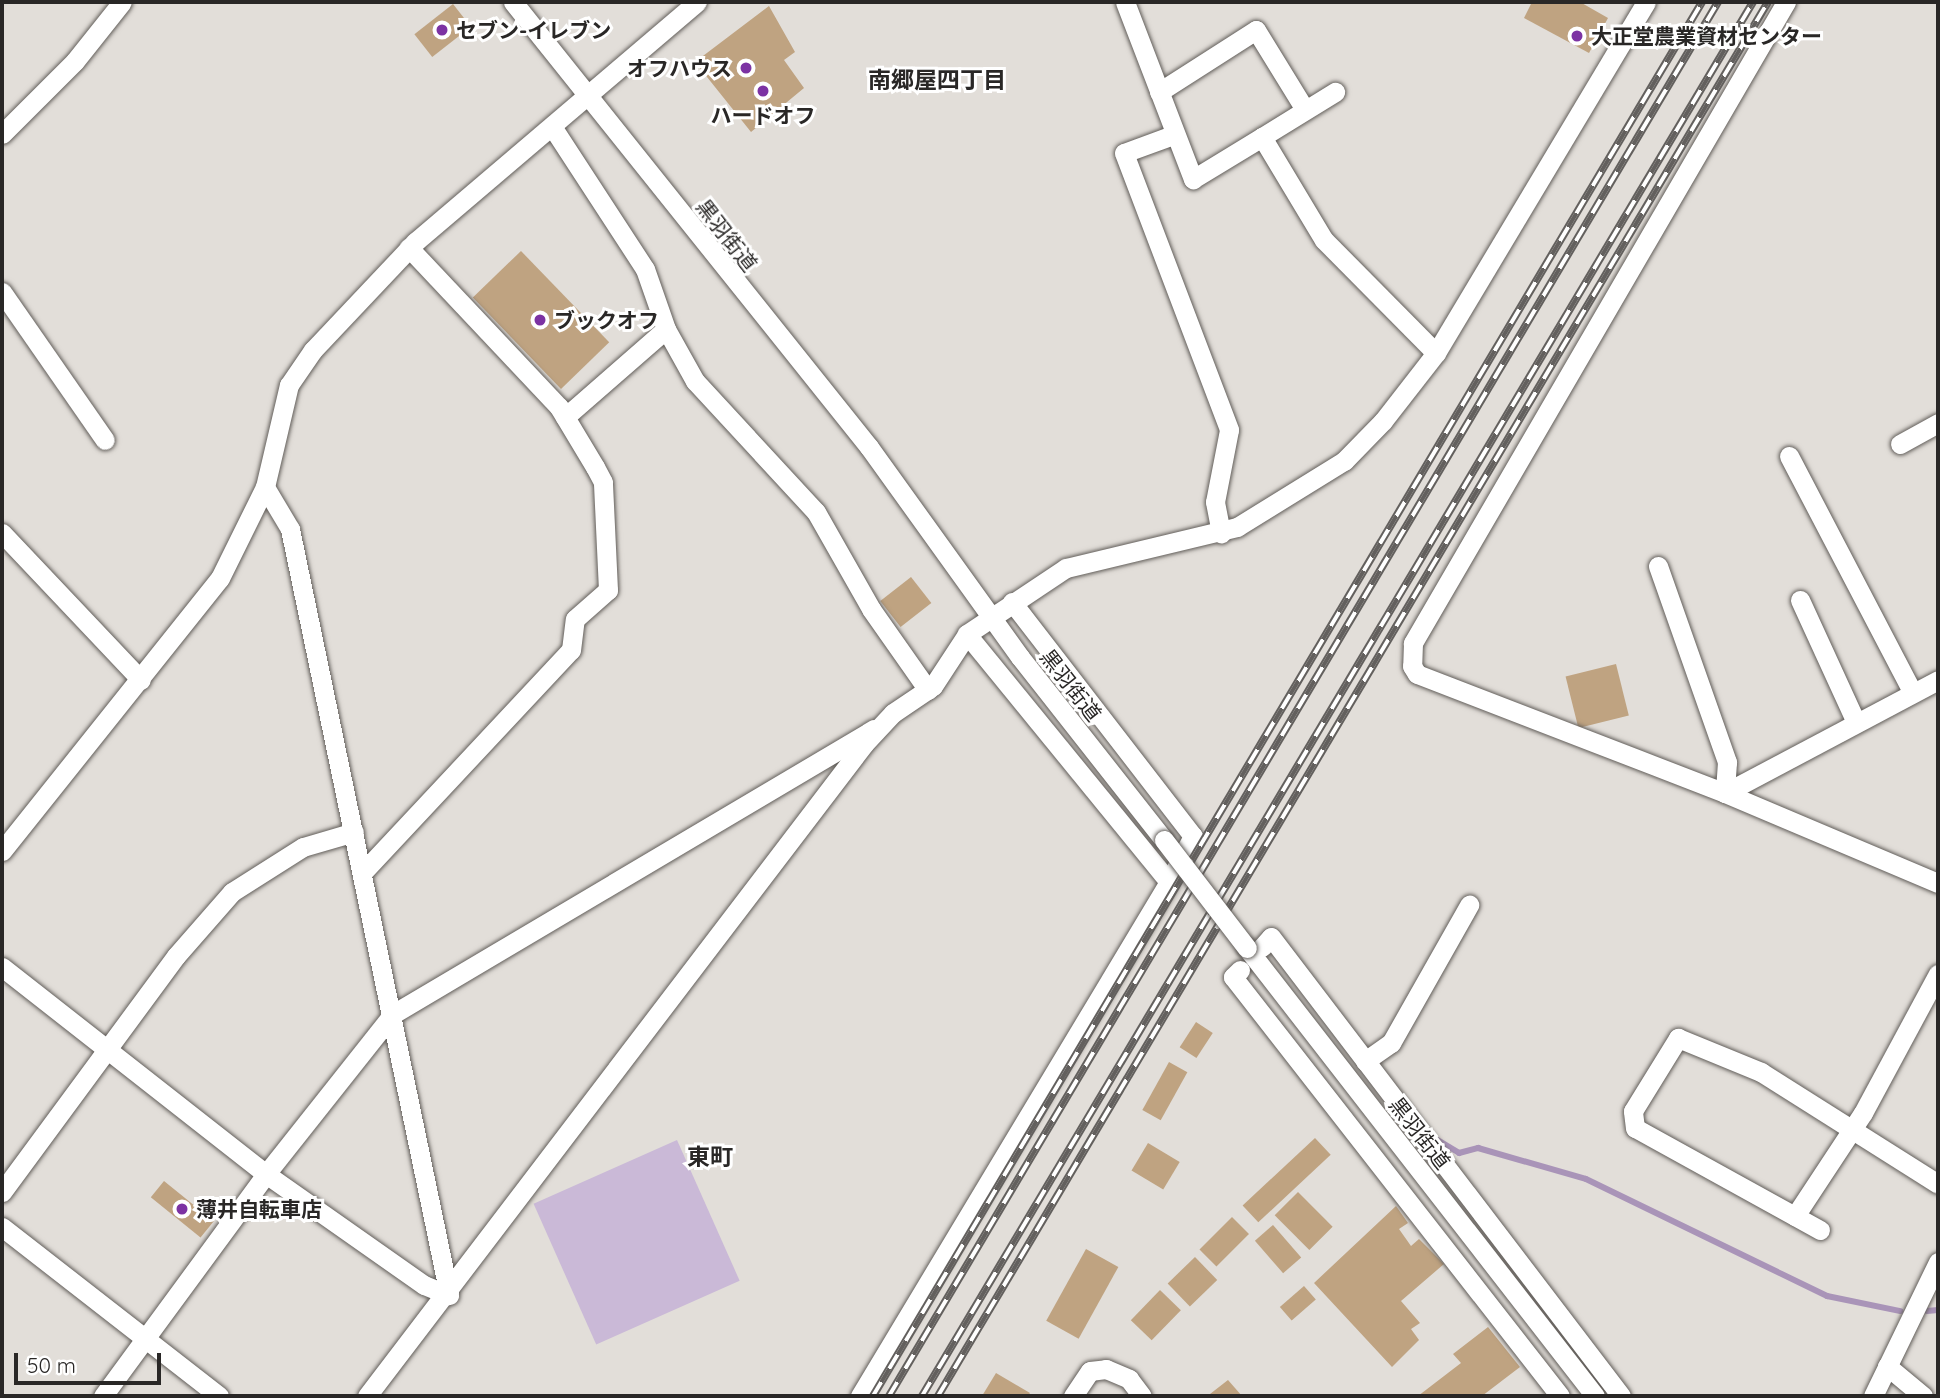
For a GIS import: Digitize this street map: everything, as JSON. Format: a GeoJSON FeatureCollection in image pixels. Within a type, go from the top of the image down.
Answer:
{"type":"FeatureCollection","features":[{"type":"Feature","properties":{"kind":"street"},"geometry":{"type":"LineString","coordinates":[[2,134],[75,61],[122,2]]}},
{"type":"Feature","properties":{"kind":"street","name":"黒羽街道"},"geometry":{"type":"LineString","coordinates":[[513,2],[869,447],[990,617],[1164,840],[1255,947],[1595,1396]]}},
{"type":"Feature","properties":{"kind":"street"},"geometry":{"type":"LineString","coordinates":[[2,850],[141,680],[220,578],[265,486],[289,385],[349,307],[409,248],[590,99],[697,2]]}},
{"type":"Feature","properties":{"kind":"street"},"geometry":{"type":"LineString","coordinates":[[1125,2],[1173,135],[1193,179],[1304,108],[1335,92]]}},
{"type":"Feature","properties":{"kind":"street"},"geometry":{"type":"LineString","coordinates":[[103,1396],[147,1340],[266,1174],[393,1014],[733,808],[878,727],[928,690],[967,634],[1066,568],[1095,558],[1221,533],[1301,491],[1344,461],[1436,353],[1646,2]]}},
{"type":"Feature","properties":{"kind":"street"},"geometry":{"type":"LineString","coordinates":[[1786,2],[1413,643],[1411,656],[1417,674],[1725,793],[1938,883]]}},
{"type":"Feature","properties":{"kind":"street"},"geometry":{"type":"LineString","coordinates":[[1159,92],[1256,30],[1304,108]]}},
{"type":"Feature","properties":{"kind":"street"},"geometry":{"type":"LineString","coordinates":[[553,128],[645,269],[666,329],[695,381],[816,512],[871,609],[928,690]]}},
{"type":"Feature","properties":{"kind":"street"},"geometry":{"type":"LineString","coordinates":[[1173,135],[1124,153],[1229,430],[1215,502],[1221,533]]}},
{"type":"Feature","properties":{"kind":"street"},"geometry":{"type":"LineString","coordinates":[[1262,137],[1324,240],[1436,353]]}},
{"type":"Feature","properties":{"kind":"street"},"geometry":{"type":"LineString","coordinates":[[363,872],[571,650],[575,619],[608,590],[603,482],[565,417],[409,248]]}},
{"type":"Feature","properties":{"kind":"street"},"geometry":{"type":"LineString","coordinates":[[2,292],[105,440]]}},
{"type":"Feature","properties":{"kind":"street"},"geometry":{"type":"LineString","coordinates":[[565,417],[666,329]]}},
{"type":"Feature","properties":{"kind":"street"},"geometry":{"type":"LineString","coordinates":[[1900,444],[1938,423]]}},
{"type":"Feature","properties":{"kind":"street"},"geometry":{"type":"LineString","coordinates":[[1789,456],[1912,691]]}},
{"type":"Feature","properties":{"kind":"street"},"geometry":{"type":"LineString","coordinates":[[265,486],[290,529],[393,1014],[449,1295]]}},
{"type":"Feature","properties":{"kind":"street"},"geometry":{"type":"LineString","coordinates":[[2,533],[141,680]]}},
{"type":"Feature","properties":{"kind":"street"},"geometry":{"type":"LineString","coordinates":[[1658,566],[1727,762],[1725,793]]}},
{"type":"Feature","properties":{"kind":"street"},"geometry":{"type":"LineString","coordinates":[[1801,600],[1855,720]]}},
{"type":"Feature","properties":{"kind":"street"},"geometry":{"type":"LineString","coordinates":[[860,1396],[1169,882],[1193,836],[1012,602]]}},
{"type":"Feature","properties":{"kind":"street"},"geometry":{"type":"LineString","coordinates":[[967,634],[1169,882]]}},
{"type":"Feature","properties":{"kind":"street"},"geometry":{"type":"LineString","coordinates":[[1725,793],[1855,720],[1938,681]]}},
{"type":"Feature","properties":{"kind":"street"},"geometry":{"type":"LineString","coordinates":[[367,1396],[449,1295],[676,986],[878,727]]}},
{"type":"Feature","properties":{"kind":"street"},"geometry":{"type":"LineString","coordinates":[[2,1192],[110,1051],[176,956],[232,892],[303,847],[354,832]]}},
{"type":"Feature","properties":{"kind":"street"},"geometry":{"type":"LineString","coordinates":[[1365,1061],[1391,1043],[1469,905]]}},
{"type":"Feature","properties":{"kind":"street"},"geometry":{"type":"LineString","coordinates":[[1255,947],[1271,937],[1621,1396]]}},
{"type":"Feature","properties":{"kind":"street"},"geometry":{"type":"LineString","coordinates":[[2,967],[266,1174],[424,1285],[449,1295]]}},
{"type":"Feature","properties":{"kind":"street"},"geometry":{"type":"LineString","coordinates":[[1240,970],[1233,977],[1560,1396]]}},
{"type":"Feature","properties":{"kind":"street"},"geometry":{"type":"LineString","coordinates":[[1795,1216],[1850,1130],[1938,974]]}},
{"type":"Feature","properties":{"kind":"street"},"geometry":{"type":"LineString","coordinates":[[1820,1230],[1635,1128],[1633,1111],[1670,1044],[1686,1037],[1761,1072],[1938,1184]]}},
{"type":"Feature","properties":{"kind":"street"},"geometry":{"type":"LineString","coordinates":[[2,1227],[219,1396]]}},
{"type":"Feature","properties":{"kind":"street"},"geometry":{"type":"LineString","coordinates":[[1873,1396],[1938,1262]]}},
{"type":"Feature","properties":{"kind":"street"},"geometry":{"type":"LineString","coordinates":[[1887,1366],[1923,1396]]}},
{"type":"Feature","properties":{"kind":"street"},"geometry":{"type":"LineString","coordinates":[[1073,1396],[1090,1371],[1106,1369],[1129,1379],[1142,1396]]}},
{"type":"Feature","properties":{"kind":"shaded area"},"geometry":{"type":"Polygon","coordinates":[[[677,1140],[740,1281],[596,1345],[534,1204],[677,1140]]]}},
{"type":"Feature","properties":{"kind":"building","name":"大正堂農業資材センター"},"geometry":{"type":"Polygon","coordinates":[[[1532,2],[1580,2],[1608,18],[1589,53],[1524,18],[1532,2]]]}},
{"type":"Feature","properties":{"kind":"building","name":"セブン-イレブン"},"geometry":{"type":"Polygon","coordinates":[[[453,4],[471,27],[432,57],[414,34],[453,4]]]}},
{"type":"Feature","properties":{"kind":"building"},"geometry":{"type":"Polygon","coordinates":[[[769,6],[795,52],[784,60],[804,88],[751,132],[695,62],[769,6]]]}},
{"type":"Feature","properties":{"kind":"building","name":"ブックオフ"},"geometry":{"type":"Polygon","coordinates":[[[521,251],[609,342],[561,389],[473,298],[521,251]]]}},
{"type":"Feature","properties":{"kind":"building"},"geometry":{"type":"Polygon","coordinates":[[[911,577],[931,603],[901,627],[880,601],[911,577]]]}},
{"type":"Feature","properties":{"kind":"building"},"geometry":{"type":"Polygon","coordinates":[[[1616,664],[1629,715],[1578,728],[1566,677],[1616,664]]]}},
{"type":"Feature","properties":{"kind":"building"},"geometry":{"type":"Polygon","coordinates":[[[1196,1022],[1213,1033],[1196,1058],[1180,1047],[1196,1022]]]}},
{"type":"Feature","properties":{"kind":"building"},"geometry":{"type":"Polygon","coordinates":[[[1169,1062],[1187,1072],[1161,1120],[1142,1110],[1169,1062]]]}},
{"type":"Feature","properties":{"kind":"building"},"geometry":{"type":"Polygon","coordinates":[[[1315,1138],[1331,1155],[1258,1222],[1243,1206],[1315,1138]]]}},
{"type":"Feature","properties":{"kind":"building"},"geometry":{"type":"Polygon","coordinates":[[[1148,1143],[1180,1162],[1163,1189],[1132,1170],[1148,1143]]]}},
{"type":"Feature","properties":{"kind":"building","name":"薄井自転車店"},"geometry":{"type":"Polygon","coordinates":[[[164,1181],[214,1221],[201,1238],[151,1197],[164,1181]]]}},
{"type":"Feature","properties":{"kind":"building"},"geometry":{"type":"Polygon","coordinates":[[[1298,1192],[1333,1227],[1309,1250],[1275,1215],[1298,1192]]]}},
{"type":"Feature","properties":{"kind":"building"},"geometry":{"type":"Polygon","coordinates":[[[1396,1206],[1408,1223],[1399,1229],[1411,1246],[1419,1239],[1444,1264],[1401,1301],[1420,1323],[1411,1329],[1419,1340],[1392,1367],[1314,1283],[1396,1206]]]}},
{"type":"Feature","properties":{"kind":"building"},"geometry":{"type":"Polygon","coordinates":[[[1232,1217],[1249,1234],[1216,1266],[1199,1250],[1232,1217]]]}},
{"type":"Feature","properties":{"kind":"building"},"geometry":{"type":"Polygon","coordinates":[[[1273,1225],[1301,1257],[1283,1273],[1255,1241],[1273,1225]]]}},
{"type":"Feature","properties":{"kind":"building"},"geometry":{"type":"Polygon","coordinates":[[[1086,1249],[1118,1267],[1079,1339],[1046,1321],[1086,1249]]]}},
{"type":"Feature","properties":{"kind":"building"},"geometry":{"type":"Polygon","coordinates":[[[1195,1257],[1217,1280],[1190,1306],[1168,1283],[1195,1257]]]}},
{"type":"Feature","properties":{"kind":"building"},"geometry":{"type":"Polygon","coordinates":[[[1304,1286],[1316,1300],[1292,1321],[1280,1307],[1304,1286]]]}},
{"type":"Feature","properties":{"kind":"building"},"geometry":{"type":"Polygon","coordinates":[[[1160,1290],[1181,1310],[1152,1340],[1131,1320],[1160,1290]]]}},
{"type":"Feature","properties":{"kind":"building"},"geometry":{"type":"Polygon","coordinates":[[[1488,1327],[1520,1367],[1482,1396],[1418,1396],[1461,1363],[1453,1354],[1488,1327]]]}},
{"type":"Feature","properties":{"kind":"building"},"geometry":{"type":"Polygon","coordinates":[[[996,1373],[1030,1393],[1028,1396],[982,1396],[996,1373]]]}},
{"type":"Feature","properties":{"kind":"building"},"geometry":{"type":"Polygon","coordinates":[[[1228,1380],[1242,1396],[1210,1394],[1228,1380]]]}},
{"type":"Feature","properties":{"kind":"waterway"},"geometry":{"type":"LineString","coordinates":[[1431,1136],[1459,1153],[1478,1148],[1586,1179],[1827,1296],[1900,1311]]}},
{"type":"Feature","properties":{"kind":"waterway"},"geometry":{"type":"LineString","coordinates":[[1927,1311],[1938,1310]]}},
{"type":"Feature","properties":{"kind":"railway"},"geometry":{"type":"LineString","coordinates":[[873,1396],[1702,2]]}},
{"type":"Feature","properties":{"kind":"railway"},"geometry":{"type":"LineString","coordinates":[[889,1396],[1718,2]]}},
{"type":"Feature","properties":{"kind":"railway"},"geometry":{"type":"LineString","coordinates":[[922,1396],[1753,2]]}},
{"type":"Feature","properties":{"kind":"railway"},"geometry":{"type":"LineString","coordinates":[[938,1396],[1768,2]]}},
{"type":"Feature","properties":{"kind":"place","name":"セブン-イレブン"},"geometry":{"type":"Point","coordinates":[442,30]}},
{"type":"Feature","properties":{"kind":"place","name":"大正堂農業資材センター"},"geometry":{"type":"Point","coordinates":[1577,36]}},
{"type":"Feature","properties":{"kind":"place","name":"オフハウス"},"geometry":{"type":"Point","coordinates":[746,68]}},
{"type":"Feature","properties":{"kind":"place","name":"ハードオフ"},"geometry":{"type":"Point","coordinates":[763,91]}},
{"type":"Feature","properties":{"kind":"place","name":"ブックオフ"},"geometry":{"type":"Point","coordinates":[540,320]}},
{"type":"Feature","properties":{"kind":"place","name":"薄井自転車店"},"geometry":{"type":"Point","coordinates":[182,1209]}},
{"type":"Feature","properties":{"kind":"district","name":"南郷屋四丁目"},"geometry":{"type":"Point","coordinates":[937,80]}},
{"type":"Feature","properties":{"kind":"district","name":"東町"},"geometry":{"type":"Point","coordinates":[710,1157]}}]}
